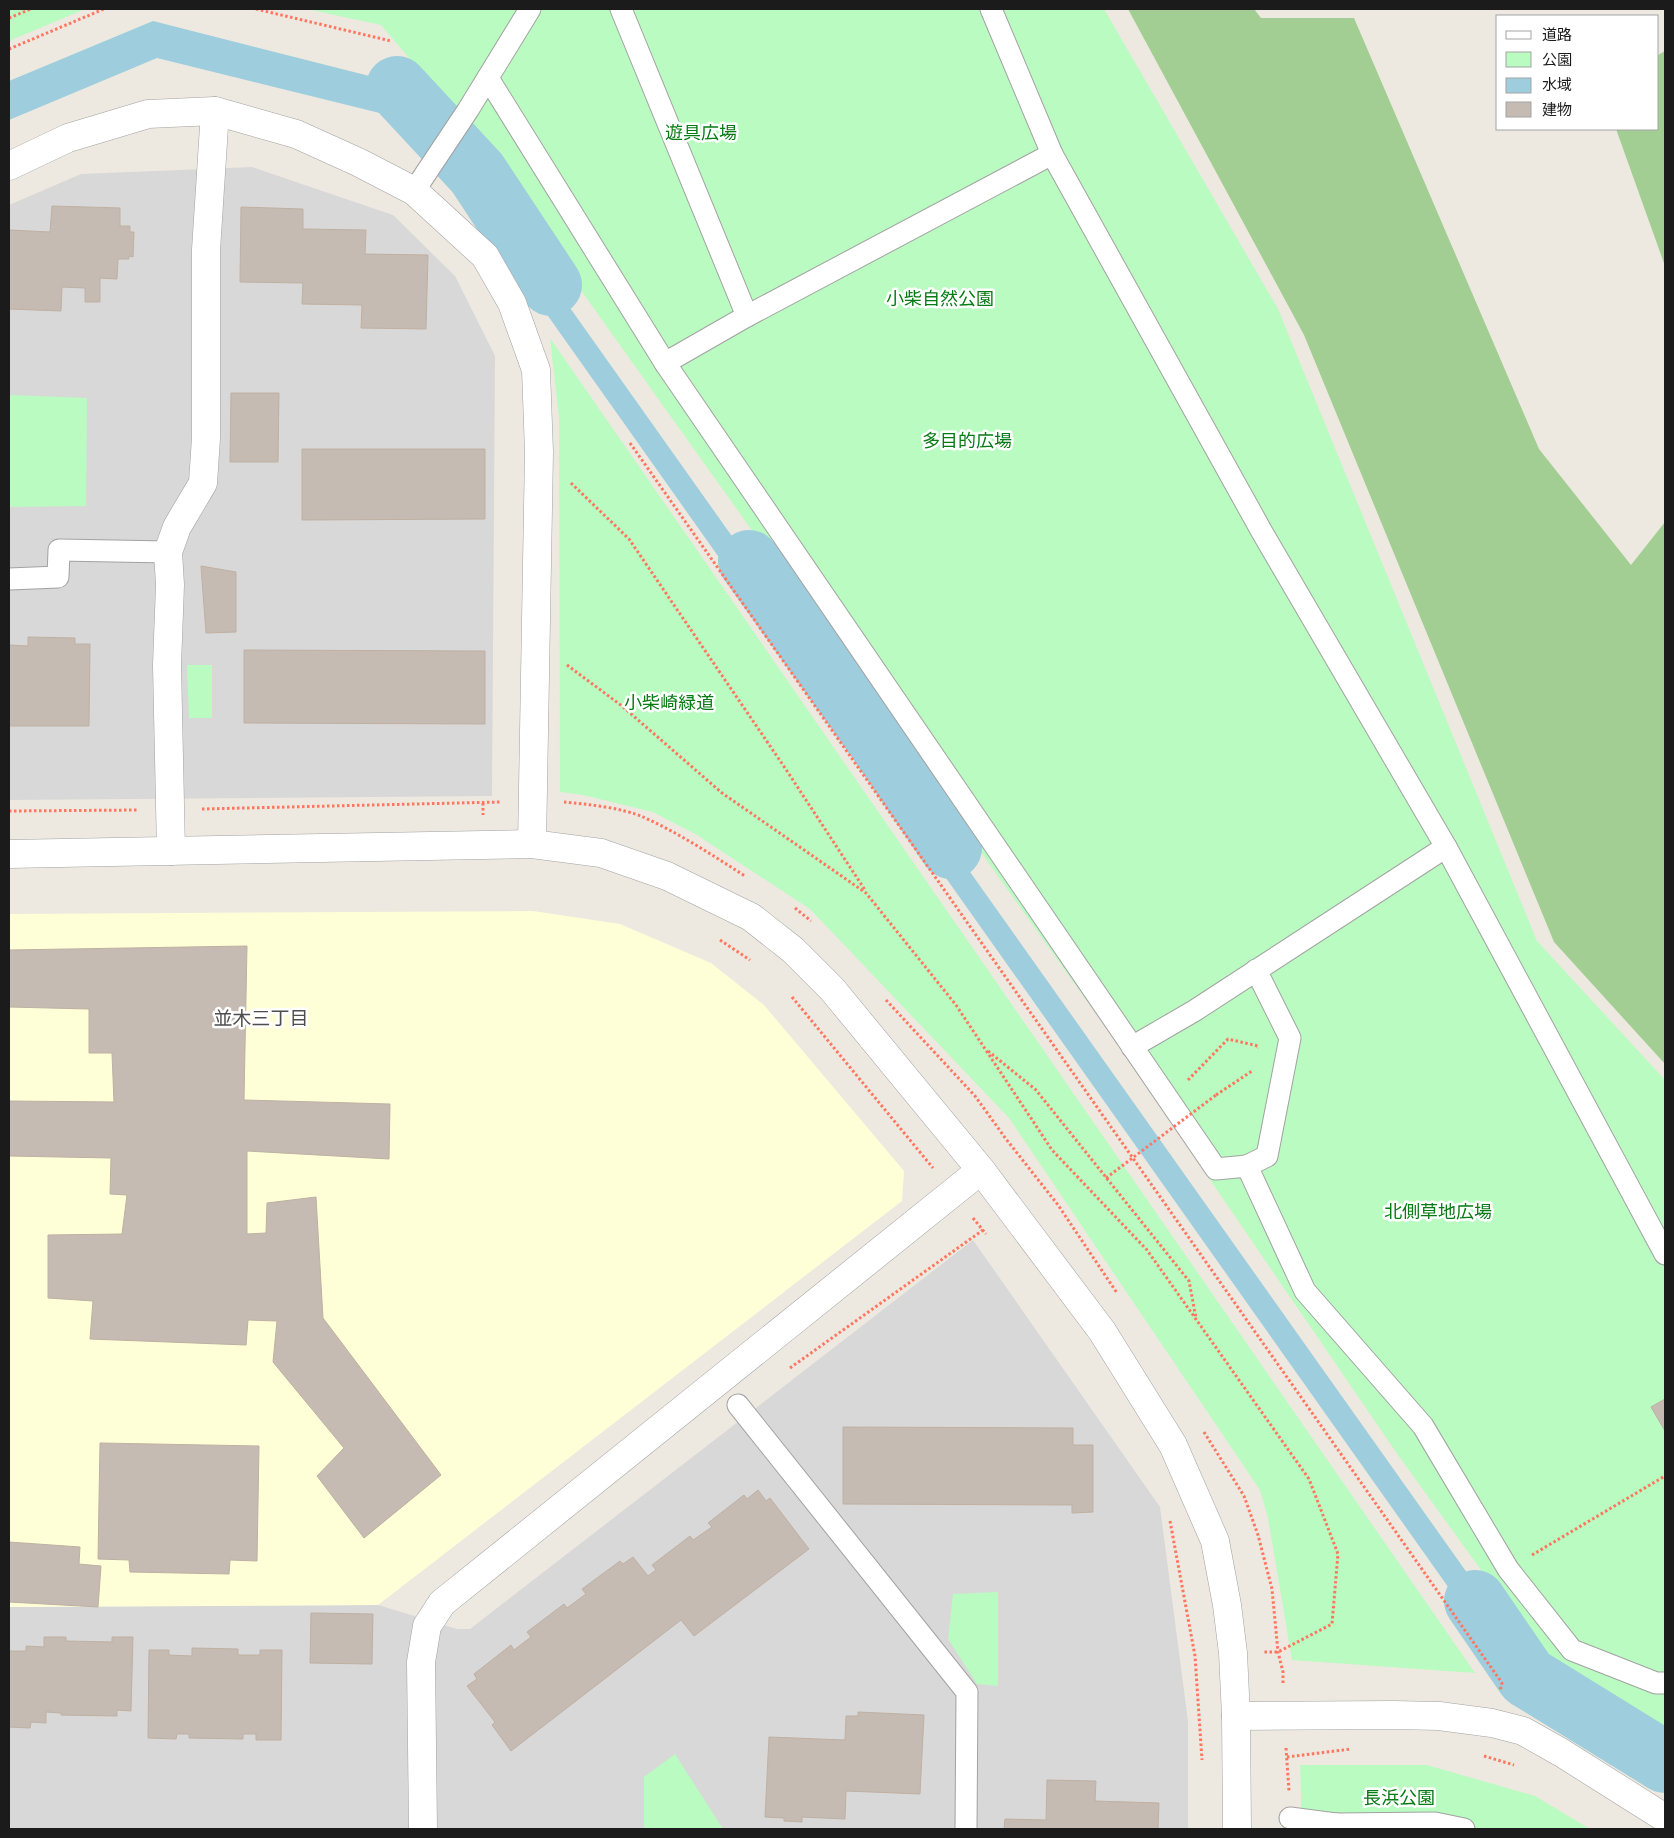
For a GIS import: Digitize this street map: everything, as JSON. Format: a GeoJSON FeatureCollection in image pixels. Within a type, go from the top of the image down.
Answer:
{"type":"FeatureCollection","features":[{"type":"Feature","properties":{"kind":"street"},"geometry":{"type":"LineString","coordinates":[[421,181],[468,110],[530,9]]}},
{"type":"Feature","properties":{"kind":"street"},"geometry":{"type":"LineString","coordinates":[[621,9],[747,316]]}},
{"type":"Feature","properties":{"kind":"street"},"geometry":{"type":"LineString","coordinates":[[991,9],[1052,154],[1262,532],[1446,847],[1665,1254]]}},
{"type":"Feature","properties":{"kind":"street"},"geometry":{"type":"LineString","coordinates":[[488,78],[665,363],[1216,1169],[1247,1166],[1267,1156],[1290,1038],[1256,970]]}},
{"type":"Feature","properties":{"kind":"street"},"geometry":{"type":"LineString","coordinates":[[171,851],[167,665],[170,585],[168,552],[177,527],[203,483],[206,438],[206,250],[215,111]]}},
{"type":"Feature","properties":{"kind":"street"},"geometry":{"type":"LineString","coordinates":[[9,166],[68,138],[148,114],[215,111],[296,134],[358,162],[421,181],[484,256],[512,302],[536,370],[539,452],[532,844]]}},
{"type":"Feature","properties":{"kind":"street"},"geometry":{"type":"LineString","coordinates":[[665,363],[747,316],[1052,154]]}},
{"type":"Feature","properties":{"kind":"street"},"geometry":{"type":"LineString","coordinates":[[9,580],[58,577],[59,550],[168,552]]}},
{"type":"Feature","properties":{"kind":"street"},"geometry":{"type":"LineString","coordinates":[[9,854],[532,844],[600,853],[666,876],[751,917],[793,950],[832,989],[981,1170],[1102,1331],[1174,1445],[1215,1541],[1229,1624],[1236,1716],[1237,1829]]}},
{"type":"Feature","properties":{"kind":"street"},"geometry":{"type":"LineString","coordinates":[[1132,1046],[1194,1011],[1446,847]]}},
{"type":"Feature","properties":{"kind":"street"},"geometry":{"type":"LineString","coordinates":[[1247,1166],[1305,1291],[1422,1426],[1508,1570],[1572,1650],[1656,1683],[1665,1683]]}},
{"type":"Feature","properties":{"kind":"street"},"geometry":{"type":"LineString","coordinates":[[423,1829],[421,1662],[427,1626],[442,1603],[981,1170]]}},
{"type":"Feature","properties":{"kind":"street"},"geometry":{"type":"LineString","coordinates":[[738,1405],[967,1692],[966,1829]]}},
{"type":"Feature","properties":{"kind":"street"},"geometry":{"type":"LineString","coordinates":[[1236,1716],[1430,1716],[1492,1723],[1523,1731],[1562,1753],[1665,1818]]}},
{"type":"Feature","properties":{"kind":"street"},"geometry":{"type":"LineString","coordinates":[[1290,1818],[1336,1826],[1434,1823],[1464,1829]]}},
{"type":"Feature","properties":{"kind":"path"},"geometry":{"type":"LineString","coordinates":[[9,18],[31,9]]}},
{"type":"Feature","properties":{"kind":"path"},"geometry":{"type":"LineString","coordinates":[[9,48],[104,9]]}},
{"type":"Feature","properties":{"kind":"path"},"geometry":{"type":"LineString","coordinates":[[256,9],[391,40]]}},
{"type":"Feature","properties":{"kind":"path"},"geometry":{"type":"LineString","coordinates":[[630,443],[1502,1683],[1500,1692]]}},
{"type":"Feature","properties":{"kind":"path"},"geometry":{"type":"LineString","coordinates":[[539,452],[629,539],[785,768],[866,892],[956,1005],[1052,1150],[1147,1250],[1309,1479],[1338,1554],[1332,1624],[1278,1652],[1259,1653]]}},
{"type":"Feature","properties":{"kind":"path"},"geometry":{"type":"LineString","coordinates":[[535,640],[622,706],[722,793],[866,892]]}},
{"type":"Feature","properties":{"kind":"path"},"geometry":{"type":"LineString","coordinates":[[9,811],[170,810],[562,802],[595,806],[641,816],[706,851],[748,878]]}},
{"type":"Feature","properties":{"kind":"path"},"geometry":{"type":"LineString","coordinates":[[789,904],[813,922]]}},
{"type":"Feature","properties":{"kind":"path"},"geometry":{"type":"LineString","coordinates":[[717,937],[756,964]]}},
{"type":"Feature","properties":{"kind":"path"},"geometry":{"type":"LineString","coordinates":[[788,992],[987,1235]]}},
{"type":"Feature","properties":{"kind":"path"},"geometry":{"type":"LineString","coordinates":[[881,995],[975,1096],[1058,1205],[1118,1295]]}},
{"type":"Feature","properties":{"kind":"path"},"geometry":{"type":"LineString","coordinates":[[1179,1078],[1188,1080],[1228,1039],[1258,1046],[1256,1055]]}},
{"type":"Feature","properties":{"kind":"path"},"geometry":{"type":"LineString","coordinates":[[985,1049],[1036,1090],[1189,1281],[1197,1321]]}},
{"type":"Feature","properties":{"kind":"path"},"geometry":{"type":"LineString","coordinates":[[1106,1178],[1216,1095],[1252,1072],[1254,1064]]}},
{"type":"Feature","properties":{"kind":"path"},"geometry":{"type":"LineString","coordinates":[[785,1371],[982,1230]]}},
{"type":"Feature","properties":{"kind":"path"},"geometry":{"type":"LineString","coordinates":[[1202,1428],[1244,1496],[1258,1536],[1272,1589],[1278,1652],[1283,1672],[1282,1715],[1287,1757],[1290,1818]]}},
{"type":"Feature","properties":{"kind":"path"},"geometry":{"type":"LineString","coordinates":[[1508,1570],[1665,1476]]}},
{"type":"Feature","properties":{"kind":"path"},"geometry":{"type":"LineString","coordinates":[[1168,1514],[1195,1656],[1202,1762]]}},
{"type":"Feature","properties":{"kind":"path"},"geometry":{"type":"LineString","coordinates":[[1287,1757],[1359,1748]]}},
{"type":"Feature","properties":{"kind":"path"},"geometry":{"type":"LineString","coordinates":[[1478,1755],[1521,1768]]}},
{"type":"Feature","properties":{"kind":"shaded area"},"geometry":{"type":"Polygon","coordinates":[[[252,167],[393,215],[455,276],[495,356],[492,796],[9,800],[9,205],[81,174],[252,167]]]}},
{"type":"Feature","properties":{"kind":"shaded area"},"geometry":{"type":"Polygon","coordinates":[[[533,911],[620,924],[711,963],[764,1005],[904,1171],[902,1201],[378,1605],[9,1607],[9,914],[533,911]]]}},
{"type":"Feature","properties":{"kind":"shaded area"},"geometry":{"type":"Polygon","coordinates":[[[973,1240],[1160,1507],[1188,1721],[1188,1829],[9,1829],[9,1607],[378,1605],[457,1629],[470,1629],[973,1240]]]}},
{"type":"Feature","properties":{"kind":"green space"},"geometry":{"type":"Polygon","coordinates":[[[9,9],[85,9],[9,41],[9,9]]]}},
{"type":"Feature","properties":{"kind":"green space","name":"小柴自然公園"},"geometry":{"type":"Polygon","coordinates":[[[307,9],[1104,9],[1278,309],[1537,941],[1665,1080],[1665,1747],[1551,1667],[1398,1455],[1109,1032],[449,105],[381,25],[307,9]]]}},
{"type":"Feature","properties":{"kind":"green space"},"geometry":{"type":"Polygon","coordinates":[[[1128,9],[1254,9],[1261,18],[1354,18],[1539,449],[1631,565],[1665,522],[1665,1064],[1554,942],[1304,335],[1128,9]]]}},
{"type":"Feature","properties":{"kind":"green space"},"geometry":{"type":"Polygon","coordinates":[[[1665,51],[1665,266],[1616,130],[1659,130],[1659,54],[1665,51]]]}},
{"type":"Feature","properties":{"kind":"green space","name":"小柴崎緑道"},"geometry":{"type":"Polygon","coordinates":[[[550,338],[1475,1673],[1292,1660],[1268,1518],[1260,1490],[1009,1118],[810,909],[697,835],[653,812],[583,795],[560,792],[559,417],[550,338]]]}},
{"type":"Feature","properties":{"kind":"green space"},"geometry":{"type":"Polygon","coordinates":[[[9,395],[87,398],[86,506],[9,507],[9,395]]]}},
{"type":"Feature","properties":{"kind":"green space"},"geometry":{"type":"Polygon","coordinates":[[[187,665],[212,665],[212,718],[189,718],[187,665]]]}},
{"type":"Feature","properties":{"kind":"green space"},"geometry":{"type":"Polygon","coordinates":[[[998,1592],[998,1686],[977,1684],[948,1639],[953,1594],[998,1592]]]}},
{"type":"Feature","properties":{"kind":"green space"},"geometry":{"type":"Polygon","coordinates":[[[675,1754],[723,1829],[644,1829],[644,1777],[675,1754]]]}},
{"type":"Feature","properties":{"kind":"green space","name":"長浜公園"},"geometry":{"type":"Polygon","coordinates":[[[1300,1765],[1427,1765],[1535,1796],[1590,1829],[1302,1829],[1300,1765]]]}},
{"type":"Feature","properties":{"kind":"water"},"geometry":{"type":"Polygon","coordinates":[[[153,21],[397,83],[468,164],[1531,1663],[1514,1680],[451,179],[400,118],[157,58],[9,120],[9,81],[153,21]]]}},
{"type":"Feature","properties":{"kind":"building"},"geometry":{"type":"Polygon","coordinates":[[[52,206],[120,208],[120,226],[130,226],[130,232],[134,232],[133,257],[129,256],[129,259],[118,259],[117,279],[100,278],[100,302],[85,302],[85,288],[62,287],[61,311],[9,309],[9,230],[50,232],[52,206]]]}},
{"type":"Feature","properties":{"kind":"building"},"geometry":{"type":"Polygon","coordinates":[[[241,207],[303,209],[303,229],[366,230],[365,254],[428,255],[426,329],[361,328],[362,305],[302,304],[303,283],[240,282],[241,207]]]}},
{"type":"Feature","properties":{"kind":"building"},"geometry":{"type":"Polygon","coordinates":[[[231,393],[279,393],[278,462],[230,462],[231,393]]]}},
{"type":"Feature","properties":{"kind":"building"},"geometry":{"type":"Polygon","coordinates":[[[302,449],[485,449],[485,519],[302,520],[302,449]]]}},
{"type":"Feature","properties":{"kind":"building"},"geometry":{"type":"Polygon","coordinates":[[[201,566],[236,572],[236,632],[206,633],[201,566]]]}},
{"type":"Feature","properties":{"kind":"building"},"geometry":{"type":"Polygon","coordinates":[[[28,637],[75,638],[75,644],[90,644],[89,726],[9,726],[9,645],[28,646],[28,637]]]}},
{"type":"Feature","properties":{"kind":"building"},"geometry":{"type":"Polygon","coordinates":[[[244,650],[485,651],[485,724],[244,723],[244,650]]]}},
{"type":"Feature","properties":{"kind":"building"},"geometry":{"type":"Polygon","coordinates":[[[247,946],[244,1100],[390,1104],[389,1159],[247,1151],[247,1234],[266,1233],[267,1203],[316,1197],[323,1318],[441,1475],[364,1538],[317,1476],[344,1448],[273,1362],[277,1321],[248,1320],[246,1345],[90,1339],[93,1301],[48,1298],[48,1235],[122,1234],[127,1195],[110,1194],[111,1158],[9,1156],[9,1101],[114,1102],[112,1053],[89,1053],[89,1009],[9,1007],[9,950],[247,946]]]}},
{"type":"Feature","properties":{"kind":"building"},"geometry":{"type":"Polygon","coordinates":[[[1665,1399],[1665,1431],[1651,1407],[1665,1399]]]}},
{"type":"Feature","properties":{"kind":"building"},"geometry":{"type":"Polygon","coordinates":[[[843,1427],[1073,1428],[1073,1445],[1093,1445],[1093,1512],[1072,1513],[1072,1505],[843,1504],[843,1427]]]}},
{"type":"Feature","properties":{"kind":"building"},"geometry":{"type":"Polygon","coordinates":[[[100,1443],[259,1446],[257,1561],[230,1560],[229,1574],[130,1572],[129,1560],[98,1559],[100,1443]]]}},
{"type":"Feature","properties":{"kind":"building"},"geometry":{"type":"Polygon","coordinates":[[[758,1490],[766,1501],[770,1498],[809,1549],[694,1636],[681,1620],[511,1751],[492,1725],[495,1722],[467,1686],[477,1679],[474,1674],[511,1645],[514,1650],[531,1637],[527,1632],[564,1604],[567,1608],[586,1594],[582,1589],[620,1561],[623,1564],[633,1557],[648,1576],[656,1570],[652,1565],[690,1536],[693,1540],[712,1527],[708,1523],[744,1495],[747,1499],[758,1490]]]}},
{"type":"Feature","properties":{"kind":"building"},"geometry":{"type":"Polygon","coordinates":[[[9,1542],[80,1547],[79,1564],[101,1566],[98,1607],[9,1602],[9,1542]]]}},
{"type":"Feature","properties":{"kind":"building"},"geometry":{"type":"Polygon","coordinates":[[[311,1613],[373,1614],[372,1664],[310,1663],[311,1613]]]}},
{"type":"Feature","properties":{"kind":"building"},"geometry":{"type":"Polygon","coordinates":[[[44,1637],[66,1637],[66,1641],[112,1642],[112,1637],[133,1637],[131,1711],[117,1710],[117,1716],[61,1715],[61,1713],[46,1712],[46,1723],[31,1722],[30,1728],[9,1727],[9,1651],[26,1651],[26,1646],[44,1647],[44,1637]]]}},
{"type":"Feature","properties":{"kind":"building"},"geometry":{"type":"Polygon","coordinates":[[[192,1648],[238,1649],[238,1655],[260,1655],[260,1650],[282,1650],[281,1740],[256,1740],[256,1734],[243,1734],[243,1739],[189,1738],[189,1734],[177,1734],[176,1739],[148,1738],[149,1650],[169,1650],[169,1655],[192,1656],[192,1648]]]}},
{"type":"Feature","properties":{"kind":"building"},"geometry":{"type":"Polygon","coordinates":[[[858,1712],[924,1715],[920,1794],[846,1791],[845,1819],[802,1817],[802,1822],[784,1821],[784,1818],[765,1817],[769,1737],[845,1740],[846,1716],[858,1716],[858,1712]]]}},
{"type":"Feature","properties":{"kind":"building"},"geometry":{"type":"Polygon","coordinates":[[[1047,1780],[1096,1781],[1095,1801],[1159,1803],[1158,1829],[1004,1829],[1005,1819],[1046,1820],[1047,1780]]]}},
{"type":"Feature","properties":{"kind":"waterway"},"geometry":{"type":"LineString","coordinates":[[397,87],[477,173],[551,285]]}},
{"type":"Feature","properties":{"kind":"waterway"},"geometry":{"type":"LineString","coordinates":[[749,561],[881,745],[951,848]]}},
{"type":"Feature","properties":{"kind":"waterway"},"geometry":{"type":"LineString","coordinates":[[1475,1601],[1527,1677],[1665,1762]]}},
{"type":"Feature","properties":{"kind":"district","name":"並木三丁目"},"geometry":{"type":"Point","coordinates":[261,1018]}},
{"type":"Feature","properties":{"kind":"park label","name":"遊具広場"},"geometry":{"type":"Point","coordinates":[701,133]}},
{"type":"Feature","properties":{"kind":"park label","name":"多目的広場"},"geometry":{"type":"Point","coordinates":[967,441]}},
{"type":"Feature","properties":{"kind":"park label","name":"北側草地広場"},"geometry":{"type":"Point","coordinates":[1438,1212]}}]}
